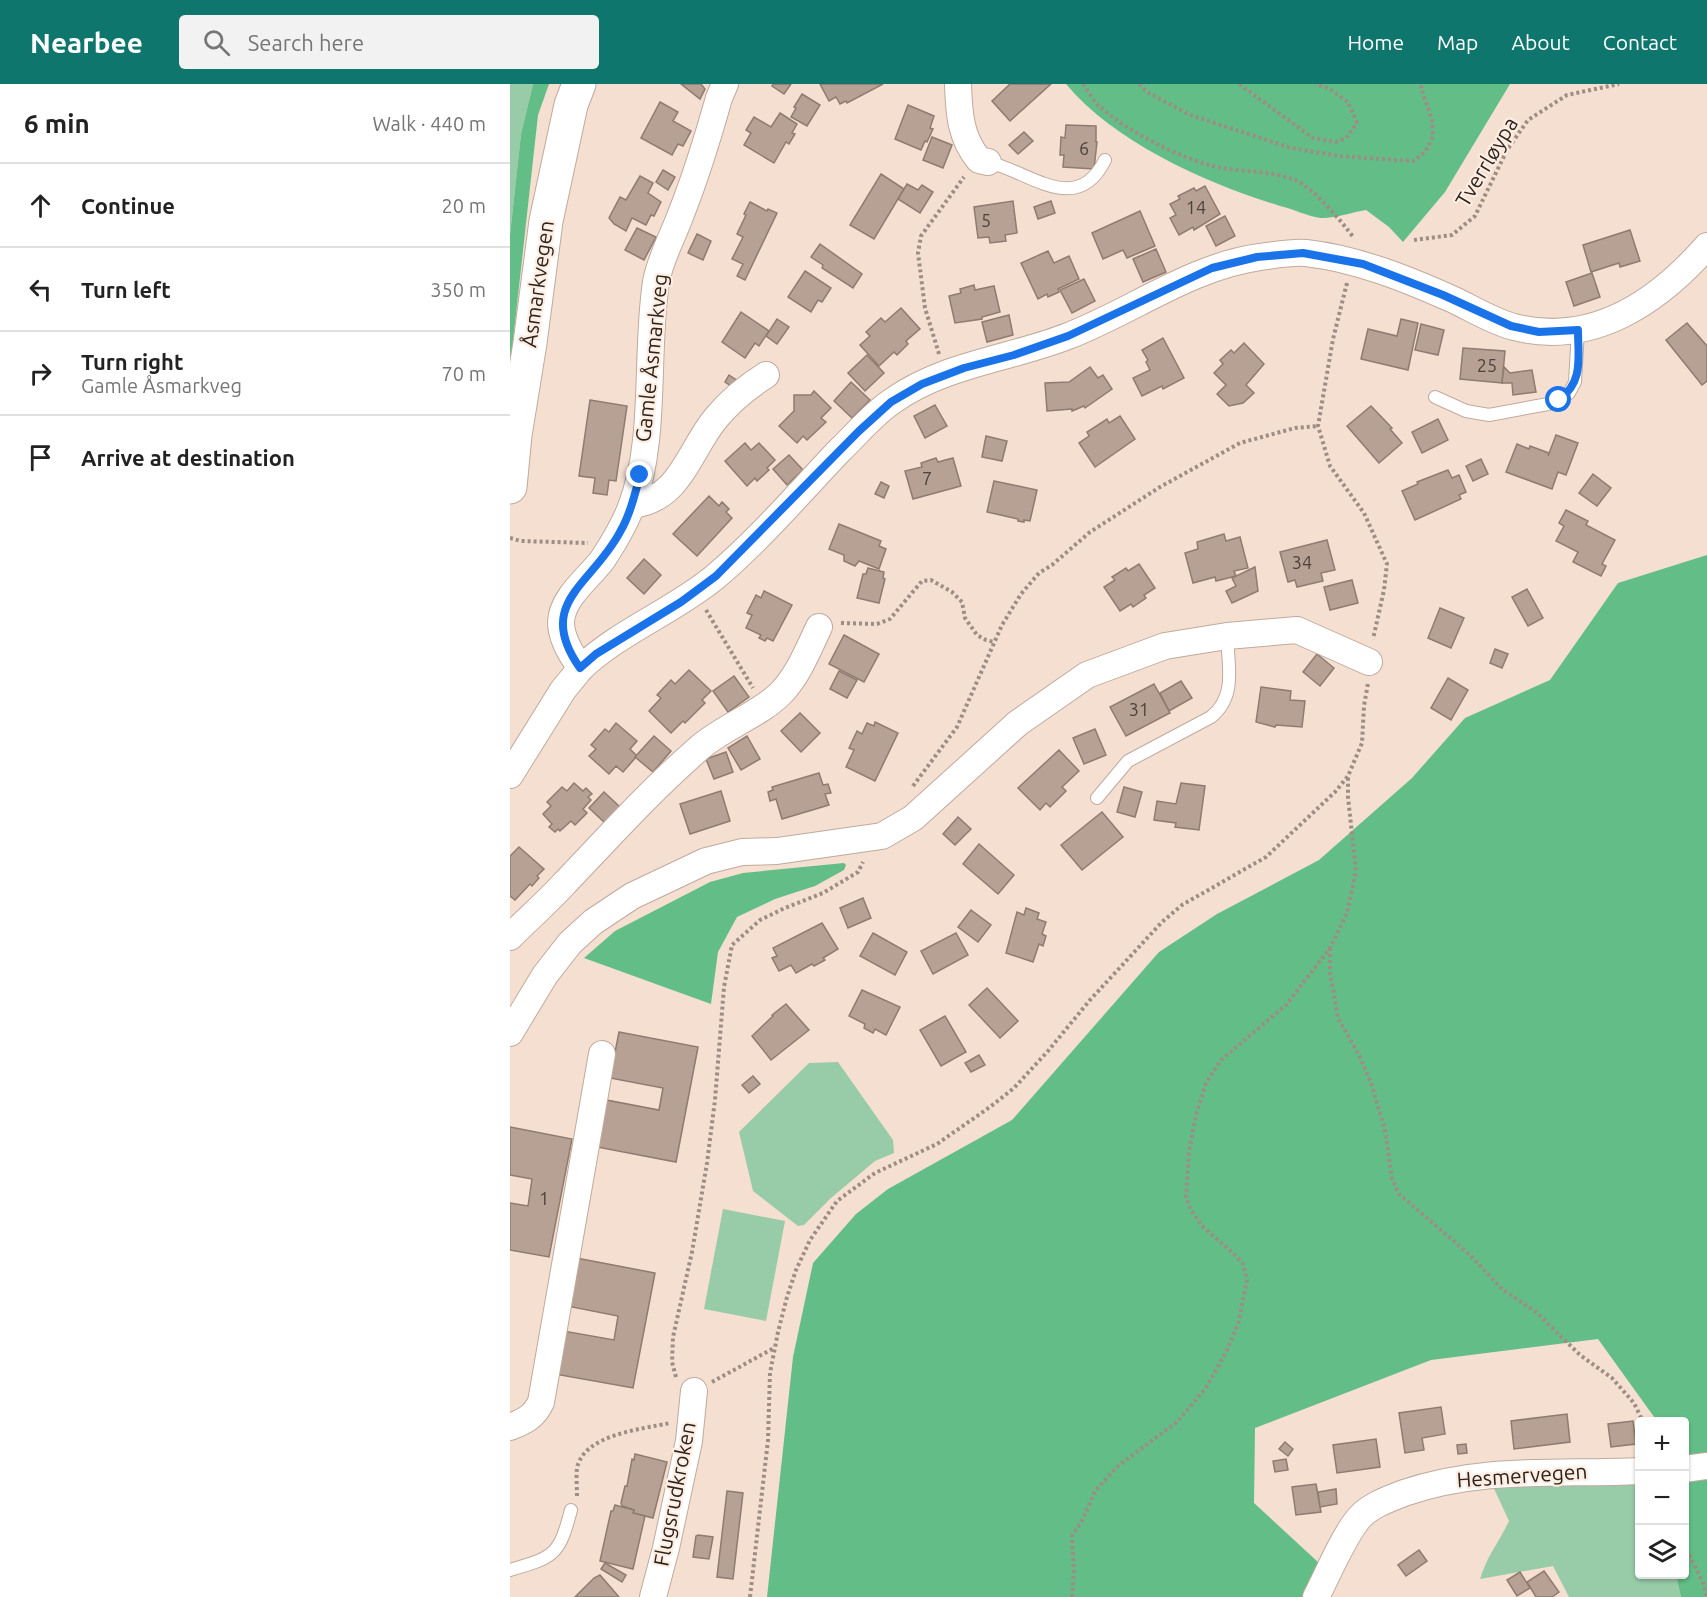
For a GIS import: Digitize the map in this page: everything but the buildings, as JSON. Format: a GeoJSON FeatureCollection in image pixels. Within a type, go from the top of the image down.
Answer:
{"type":"FeatureCollection","features":[{"type":"Feature","properties":{"kind":"main road","name":"Åsmarkvegen"},"geometry":{"type":"LineString","coordinates":[[510,487],[515,435],[546,221],[571,105],[579,84]]}},
{"type":"Feature","properties":{"kind":"street","name":"Gamle Åsmarkveg"},"geometry":{"type":"LineString","coordinates":[[580,668],[572,657],[561,622],[566,604],[613,543],[632,505],[640,475],[646,432],[650,333],[657,279],[725,84]]}},
{"type":"Feature","properties":{"kind":"street"},"geometry":{"type":"LineString","coordinates":[[958,84],[963,130],[968,147],[983,161]]}},
{"type":"Feature","properties":{"kind":"street"},"geometry":{"type":"LineString","coordinates":[[510,775],[563,690],[580,668],[596,654],[695,592],[716,576],[859,431],[891,402],[922,384],[1068,336],[1212,268],[1257,257],[1303,253],[1363,264],[1443,295],[1511,326],[1539,332],[1578,330],[1597,326],[1632,310],[1672,282],[1702,256]]}},
{"type":"Feature","properties":{"kind":"street"},"geometry":{"type":"LineString","coordinates":[[632,505],[646,503],[665,494],[676,481],[699,440],[716,418],[736,397],[766,375]]}},
{"type":"Feature","properties":{"kind":"street"},"geometry":{"type":"LineString","coordinates":[[510,938],[653,790],[696,750],[710,738],[764,706],[781,693],[795,675],[819,627]]}},
{"type":"Feature","properties":{"kind":"street"},"geometry":{"type":"LineString","coordinates":[[511,1028],[545,975],[570,943],[593,922],[632,896],[706,861],[742,852],[777,851],[882,836],[913,818],[1018,723],[1087,675],[1165,646],[1227,636],[1297,630],[1369,662]]}},
{"type":"Feature","properties":{"kind":"street"},"geometry":{"type":"LineString","coordinates":[[510,1427],[525,1422],[535,1413],[541,1402],[602,1054]]}},
{"type":"Feature","properties":{"kind":"street","name":"Flugsrudkroken"},"geometry":{"type":"LineString","coordinates":[[653,1597],[676,1507],[689,1441],[694,1391]]}},
{"type":"Feature","properties":{"kind":"street"},"geometry":{"type":"LineString","coordinates":[[1689,1468],[1707,1466]]}},
{"type":"Feature","properties":{"kind":"street","name":"Hesmervegen"},"geometry":{"type":"LineString","coordinates":[[1316,1597],[1359,1517],[1374,1505],[1393,1497],[1439,1483],[1494,1474],[1635,1471]]}},
{"type":"Feature","properties":{"kind":"lane"},"geometry":{"type":"LineString","coordinates":[[983,161],[1004,166],[1052,187],[1065,190],[1079,188],[1098,174],[1105,160]]}},
{"type":"Feature","properties":{"kind":"lane"},"geometry":{"type":"LineString","coordinates":[[1435,397],[1466,411],[1489,415],[1559,400],[1569,393],[1575,382],[1578,330]]}},
{"type":"Feature","properties":{"kind":"lane"},"geometry":{"type":"LineString","coordinates":[[1097,798],[1128,761],[1220,710],[1228,692],[1227,636]]}},
{"type":"Feature","properties":{"kind":"lane"},"geometry":{"type":"LineString","coordinates":[[510,1570],[549,1557],[564,1539],[571,1510]]}},
{"type":"Feature","properties":{"kind":"path"},"geometry":{"type":"LineString","coordinates":[[750,1597],[768,1440],[770,1373],[775,1348],[796,1270],[810,1240],[837,1201],[875,1173],[937,1144],[1014,1088],[1090,1000],[1162,922],[1182,905],[1266,857],[1335,792],[1348,776],[1362,743],[1369,662],[1387,564],[1364,513],[1330,466],[1318,426],[1333,339],[1347,283],[1363,264],[1354,238],[1336,213],[1297,181],[1278,175],[1220,168],[1180,156],[1137,132],[1098,105],[1083,84]]}},
{"type":"Feature","properties":{"kind":"path"},"geometry":{"type":"LineString","coordinates":[[1139,84],[1148,92],[1190,115],[1292,148],[1338,156],[1413,161],[1425,152],[1433,136],[1432,120],[1421,88],[1423,84]]}},
{"type":"Feature","properties":{"kind":"path"},"geometry":{"type":"LineString","coordinates":[[1239,84],[1313,138],[1336,142],[1346,138],[1357,123],[1348,102],[1328,88],[1315,84]]}},
{"type":"Feature","properties":{"kind":"path","name":"Tverrløypa"},"geometry":{"type":"LineString","coordinates":[[1414,240],[1452,235],[1475,216],[1507,150],[1528,120],[1567,94],[1620,84]]}},
{"type":"Feature","properties":{"kind":"path"},"geometry":{"type":"LineString","coordinates":[[947,374],[926,308],[918,253],[921,236],[983,161]]}},
{"type":"Feature","properties":{"kind":"path"},"geometry":{"type":"LineString","coordinates":[[912,788],[957,727],[1002,625],[1039,573],[1052,565],[1090,532],[1160,487],[1240,443],[1295,428],[1318,426]]}},
{"type":"Feature","properties":{"kind":"path"},"geometry":{"type":"LineString","coordinates":[[510,538],[521,541],[613,543]]}},
{"type":"Feature","properties":{"kind":"path"},"geometry":{"type":"LineString","coordinates":[[819,627],[845,622],[877,624],[890,619],[922,581],[931,580],[952,592],[962,602],[965,618],[977,635],[994,642]]}},
{"type":"Feature","properties":{"kind":"path"},"geometry":{"type":"LineString","coordinates":[[695,592],[764,706]]}},
{"type":"Feature","properties":{"kind":"path"},"geometry":{"type":"LineString","coordinates":[[1072,1597],[1074,1571],[1072,1536],[1084,1517],[1095,1491],[1118,1466],[1177,1422],[1206,1388],[1226,1354],[1240,1315],[1247,1280],[1243,1264],[1203,1227],[1190,1209],[1186,1197],[1189,1151],[1196,1115],[1206,1083],[1221,1060],[1286,1005],[1330,948],[1347,913],[1356,872],[1348,776]]}},
{"type":"Feature","properties":{"kind":"path"},"geometry":{"type":"LineString","coordinates":[[775,1348],[694,1391],[682,1384],[674,1373],[673,1337],[692,1252],[707,1163],[724,987],[732,945],[760,920],[823,893],[858,872],[882,836]]}},
{"type":"Feature","properties":{"kind":"path"},"geometry":{"type":"LineString","coordinates":[[1330,948],[1330,972],[1338,1018],[1360,1057],[1374,1091],[1384,1130],[1392,1179],[1399,1194],[1472,1256],[1502,1289],[1536,1312],[1580,1355],[1612,1378],[1634,1403],[1641,1417]]}},
{"type":"Feature","properties":{"kind":"path"},"geometry":{"type":"LineString","coordinates":[[571,1510],[576,1502],[578,1466],[587,1451],[609,1436],[691,1418]]}},
{"type":"Feature","properties":{"kind":"path"},"geometry":{"type":"LineString","coordinates":[[1689,1554],[1707,1597]]}},
{"type":"Feature","properties":{"kind":"green space"},"geometry":{"type":"Polygon","coordinates":[[[510,84],[533,84],[521,134],[510,235],[510,84]]]}},
{"type":"Feature","properties":{"kind":"green space"},"geometry":{"type":"Polygon","coordinates":[[[533,84],[549,84],[538,115],[510,368],[510,235],[521,134],[533,84]]]}},
{"type":"Feature","properties":{"kind":"green space"},"geometry":{"type":"Polygon","coordinates":[[[1066,84],[1510,84],[1445,192],[1403,242],[1389,227],[1366,210],[1331,217],[1315,217],[1223,186],[1164,159],[1110,125],[1066,84]]]}},
{"type":"Feature","properties":{"kind":"green space"},"geometry":{"type":"Polygon","coordinates":[[[1707,555],[1707,1597],[1681,1597],[1677,1579],[1689,1579],[1689,1417],[1654,1417],[1598,1339],[1431,1360],[1255,1428],[1254,1503],[1319,1563],[1303,1597],[767,1597],[793,1357],[813,1263],[856,1214],[888,1189],[1012,1120],[1159,952],[1217,914],[1319,860],[1412,778],[1465,718],[1550,680],[1618,583],[1707,555]]]}},
{"type":"Feature","properties":{"kind":"green space"},"geometry":{"type":"Polygon","coordinates":[[[844,863],[846,865],[844,870],[815,886],[775,899],[737,917],[718,952],[711,1004],[584,958],[615,931],[710,882],[743,873],[844,863]]]}},
{"type":"Feature","properties":{"kind":"green space"},"geometry":{"type":"Polygon","coordinates":[[[838,1062],[893,1140],[894,1153],[875,1161],[831,1198],[804,1225],[798,1226],[753,1191],[739,1132],[809,1063],[838,1062]]]}},
{"type":"Feature","properties":{"kind":"green space"},"geometry":{"type":"Polygon","coordinates":[[[723,1209],[785,1221],[766,1321],[704,1309],[723,1209]]]}},
{"type":"Feature","properties":{"kind":"green space"},"geometry":{"type":"Polygon","coordinates":[[[1635,1476],[1635,1579],[1677,1579],[1681,1597],[1569,1597],[1553,1566],[1480,1579],[1509,1521],[1490,1480],[1635,1476]]]}},
{"type":"Feature","properties":{"kind":"route"},"geometry":{"type":"LineString","coordinates":[[640,475],[632,505],[620,532],[602,560],[566,604],[561,622],[572,657],[580,668],[596,654],[681,602],[716,576],[859,431],[891,402],[922,384],[964,368],[1014,355],[1068,336],[1212,268],[1257,257],[1303,253],[1363,264],[1443,295],[1511,326],[1539,332],[1578,330],[1575,382],[1569,393],[1559,400]]}}]}
